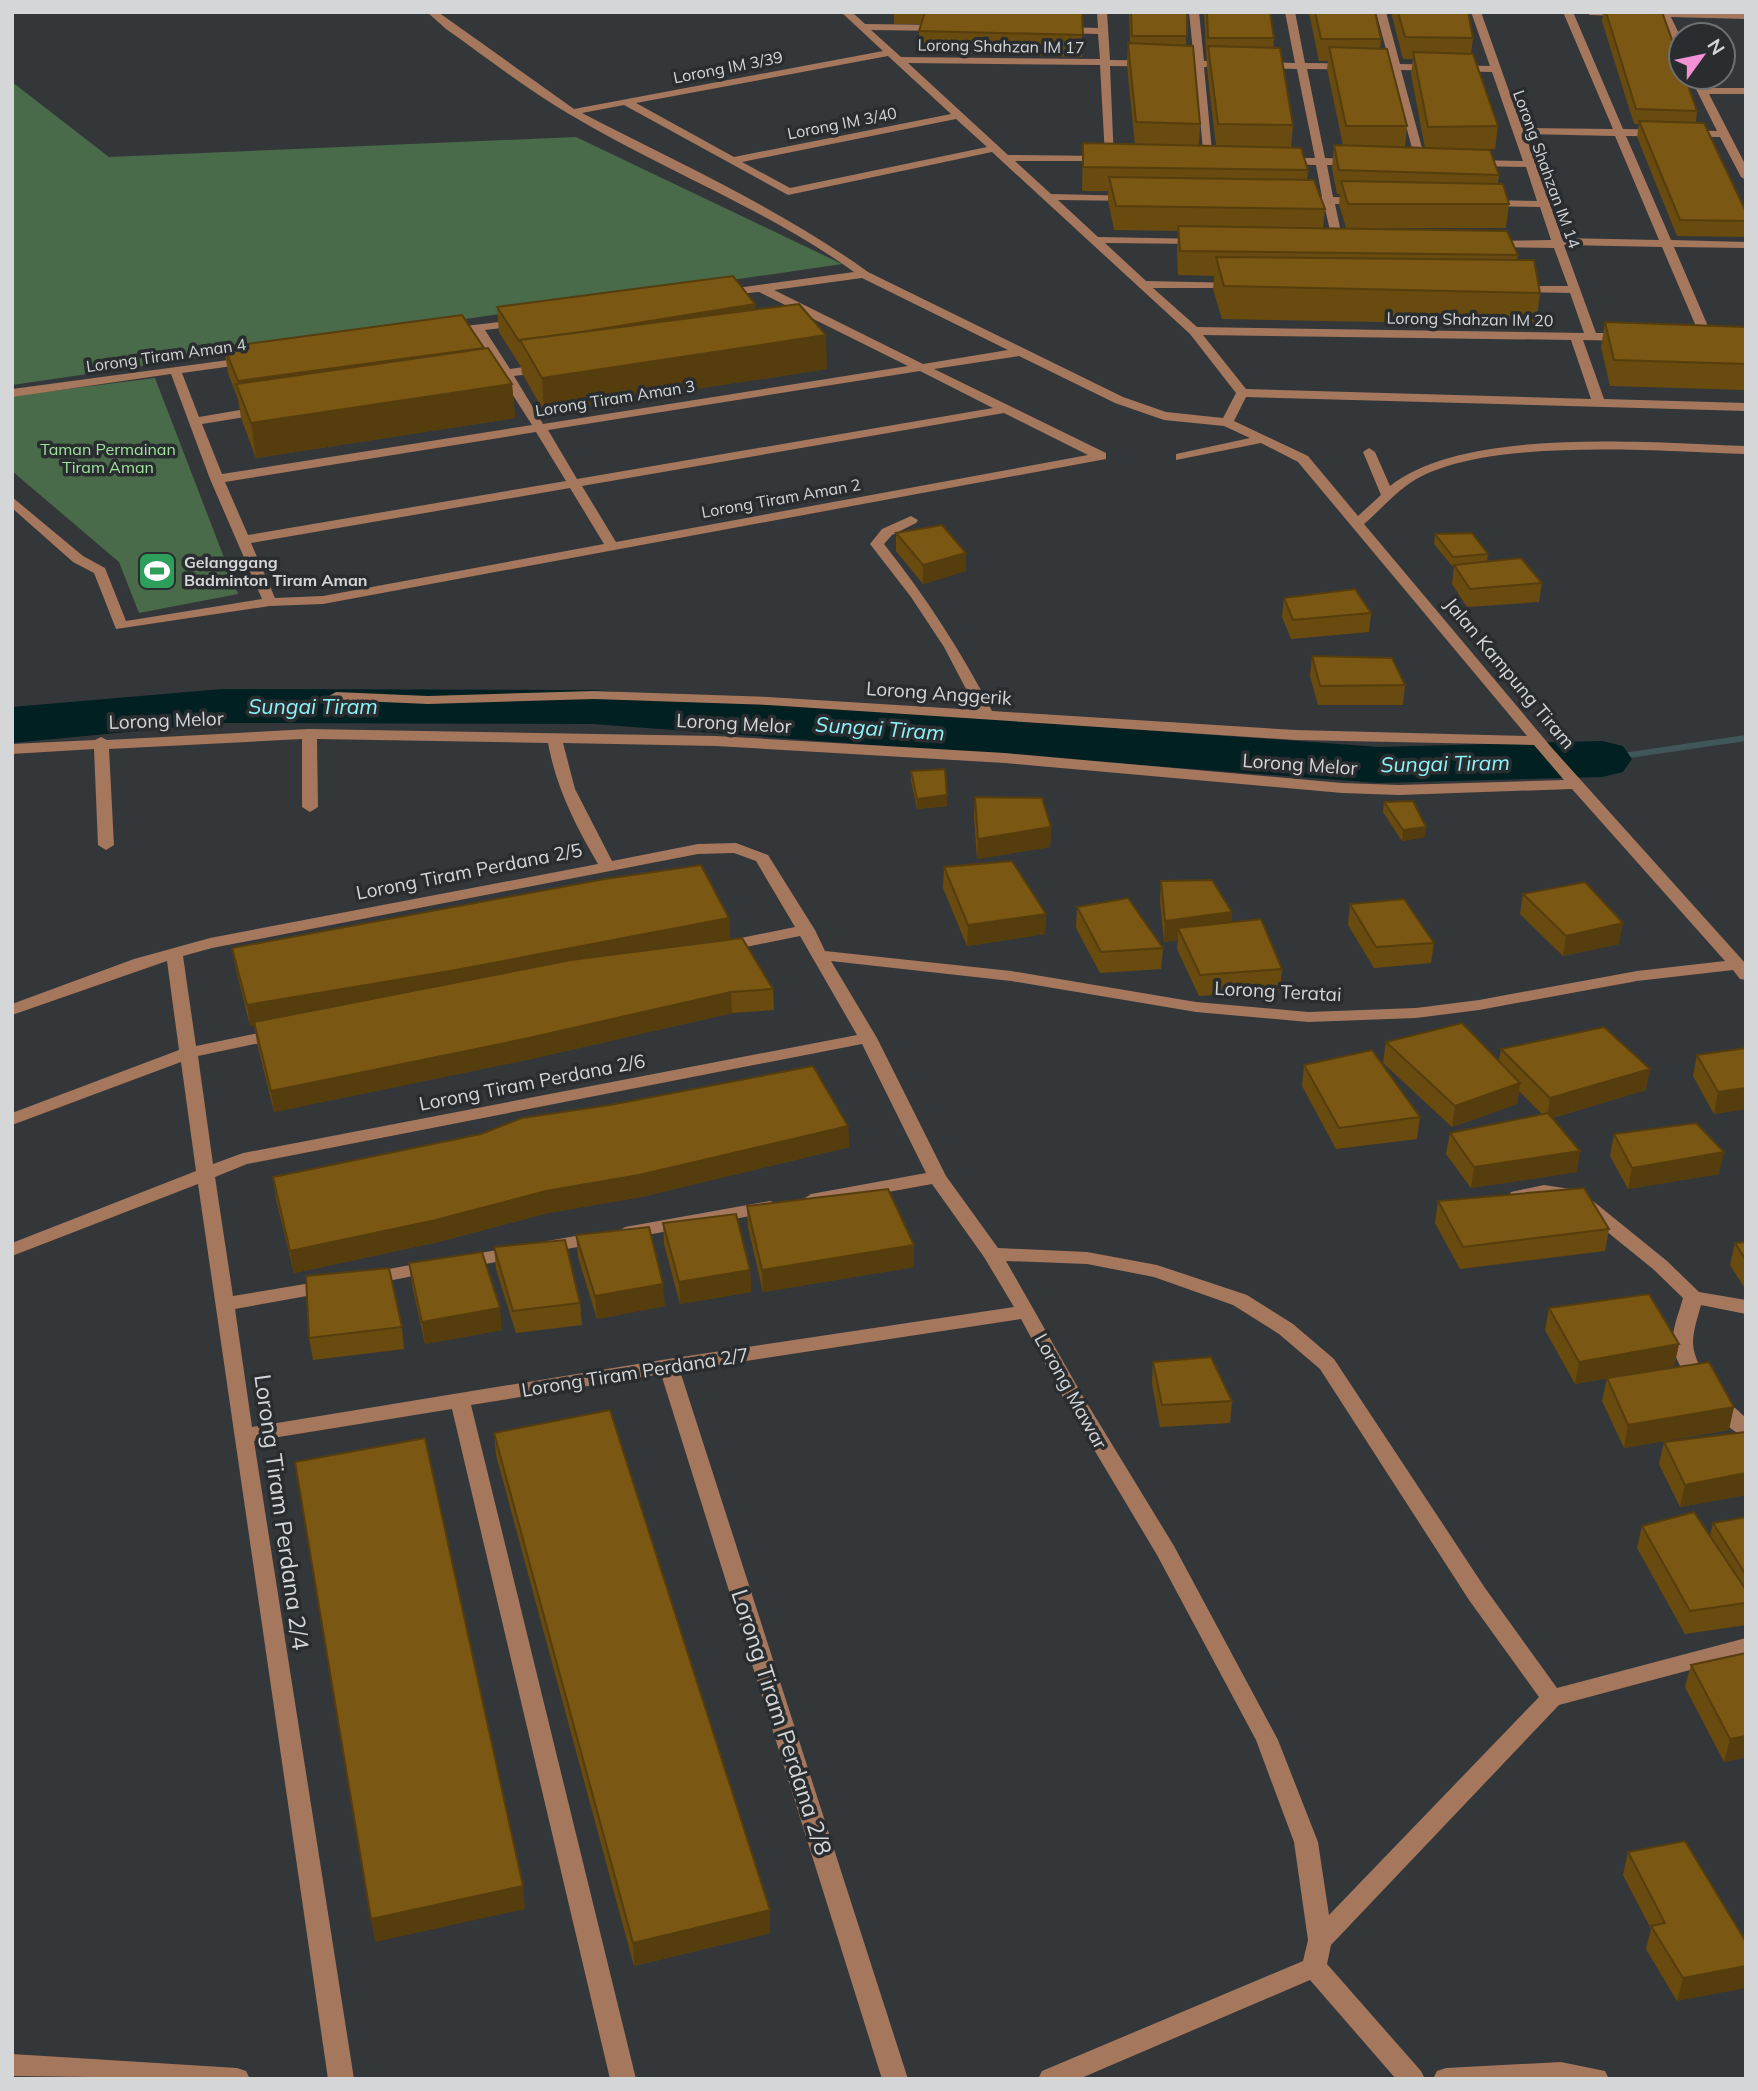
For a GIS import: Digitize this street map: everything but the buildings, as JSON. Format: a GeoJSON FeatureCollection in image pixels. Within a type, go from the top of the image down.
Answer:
{"type":"FeatureCollection","features":[{"type":"Feature","properties":{"kind":"street"},"geometry":{"type":"LineString","coordinates":[[432,12],[449,27],[572,112],[741,199],[829,249],[864,274],[1019,352],[1142,409],[1183,419],[1227,422],[1242,393]]}},
{"type":"Feature","properties":{"kind":"street"},"geometry":{"type":"LineString","coordinates":[[846,12],[1194,331],[1242,393]]}},
{"type":"Feature","properties":{"kind":"street"},"geometry":{"type":"LineString","coordinates":[[1102,12],[1110,159]]}},
{"type":"Feature","properties":{"kind":"street"},"geometry":{"type":"LineString","coordinates":[[1194,12],[1209,160]]}},
{"type":"Feature","properties":{"kind":"street"},"geometry":{"type":"LineString","coordinates":[[1290,12],[1337,242]]}},
{"type":"Feature","properties":{"kind":"street"},"geometry":{"type":"LineString","coordinates":[[1381,12],[1421,163]]}},
{"type":"Feature","properties":{"kind":"street","name":"Lorong Shahzan IM 14"},"geometry":{"type":"LineString","coordinates":[[1476,12],[1494,69],[1591,336]]}},
{"type":"Feature","properties":{"kind":"street"},"geometry":{"type":"LineString","coordinates":[[1568,12],[1707,338]]}},
{"type":"Feature","properties":{"kind":"street"},"geometry":{"type":"LineString","coordinates":[[1590,12],[1746,16]]}},
{"type":"Feature","properties":{"kind":"street"},"geometry":{"type":"LineString","coordinates":[[1665,15],[1668,21]]}},
{"type":"Feature","properties":{"kind":"street"},"geometry":{"type":"LineString","coordinates":[[862,27],[951,28]]}},
{"type":"Feature","properties":{"kind":"street"},"geometry":{"type":"LineString","coordinates":[[1047,30],[1102,31]]}},
{"type":"Feature","properties":{"kind":"street","name":"Lorong IM 3/39"},"geometry":{"type":"LineString","coordinates":[[572,112],[894,56]]}},
{"type":"Feature","properties":{"kind":"street","name":"Lorong Shahzan IM 17"},"geometry":{"type":"LineString","coordinates":[[894,56],[1104,64],[1236,65]]}},
{"type":"Feature","properties":{"kind":"street"},"geometry":{"type":"LineString","coordinates":[[1249,65],[1494,69]]}},
{"type":"Feature","properties":{"kind":"street"},"geometry":{"type":"LineString","coordinates":[[1702,91],[1745,176]]}},
{"type":"Feature","properties":{"kind":"street"},"geometry":{"type":"LineString","coordinates":[[626,102],[788,192],[995,148]]}},
{"type":"Feature","properties":{"kind":"street","name":"Lorong IM 3/40"},"geometry":{"type":"LineString","coordinates":[[732,161],[959,115]]}},
{"type":"Feature","properties":{"kind":"street"},"geometry":{"type":"LineString","coordinates":[[1517,131],[1724,134]]}},
{"type":"Feature","properties":{"kind":"street"},"geometry":{"type":"LineString","coordinates":[[1006,158],[1123,159]]}},
{"type":"Feature","properties":{"kind":"street"},"geometry":{"type":"LineString","coordinates":[[1197,160],[1223,160]]}},
{"type":"Feature","properties":{"kind":"street"},"geometry":{"type":"LineString","coordinates":[[1264,160],[1370,162]]}},
{"type":"Feature","properties":{"kind":"street"},"geometry":{"type":"LineString","coordinates":[[1408,162],[1434,163]]}},
{"type":"Feature","properties":{"kind":"street"},"geometry":{"type":"LineString","coordinates":[[1461,163],[1529,164]]}},
{"type":"Feature","properties":{"kind":"street"},"geometry":{"type":"LineString","coordinates":[[1048,197],[1146,198]]}},
{"type":"Feature","properties":{"kind":"street"},"geometry":{"type":"LineString","coordinates":[[1286,200],[1381,201]]}},
{"type":"Feature","properties":{"kind":"street"},"geometry":{"type":"LineString","coordinates":[[1476,203],[1543,204]]}},
{"type":"Feature","properties":{"kind":"street"},"geometry":{"type":"LineString","coordinates":[[1093,240],[1215,241]]}},
{"type":"Feature","properties":{"kind":"street"},"geometry":{"type":"LineString","coordinates":[[1323,242],[1350,242]]}},
{"type":"Feature","properties":{"kind":"street"},"geometry":{"type":"LineString","coordinates":[[1475,244],[1746,244]]}},
{"type":"Feature","properties":{"kind":"street"},"geometry":{"type":"LineString","coordinates":[[706,296],[864,274]]}},
{"type":"Feature","properties":{"kind":"street"},"geometry":{"type":"LineString","coordinates":[[1142,284],[1254,285]]}},
{"type":"Feature","properties":{"kind":"street","name":"Lorong Tiram Aman 2"},"geometry":{"type":"LineString","coordinates":[[13,503],[78,559],[100,571],[121,626],[270,602],[323,600],[1101,456],[760,288]]}},
{"type":"Feature","properties":{"kind":"street"},"geometry":{"type":"LineString","coordinates":[[1504,289],[1574,290]]}},
{"type":"Feature","properties":{"kind":"street"},"geometry":{"type":"LineString","coordinates":[[437,333],[532,320]]}},
{"type":"Feature","properties":{"kind":"street"},"geometry":{"type":"LineString","coordinates":[[807,328],[835,324]]}},
{"type":"Feature","properties":{"kind":"street"},"geometry":{"type":"LineString","coordinates":[[478,328],[612,547]]}},
{"type":"Feature","properties":{"kind":"street","name":"Lorong Shahzan IM 20"},"geometry":{"type":"LineString","coordinates":[[1194,331],[1643,337]]}},
{"type":"Feature","properties":{"kind":"street"},"geometry":{"type":"LineString","coordinates":[[1576,336],[1599,404]]}},
{"type":"Feature","properties":{"kind":"street","name":"Lorong Tiram Aman 3"},"geometry":{"type":"LineString","coordinates":[[217,479],[1019,352]]}},
{"type":"Feature","properties":{"kind":"street","name":"Lorong Tiram Aman 4"},"geometry":{"type":"LineString","coordinates":[[12,393],[258,358]]}},
{"type":"Feature","properties":{"kind":"street"},"geometry":{"type":"LineString","coordinates":[[467,380],[562,365]]}},
{"type":"Feature","properties":{"kind":"street"},"geometry":{"type":"LineString","coordinates":[[175,370],[217,479],[270,602]]}},
{"type":"Feature","properties":{"kind":"street"},"geometry":{"type":"LineString","coordinates":[[1242,393],[1746,407]]}},
{"type":"Feature","properties":{"kind":"street"},"geometry":{"type":"LineString","coordinates":[[195,421],[276,408]]}},
{"type":"Feature","properties":{"kind":"street"},"geometry":{"type":"LineString","coordinates":[[243,540],[1007,409]]}},
{"type":"Feature","properties":{"kind":"street","name":"Jalan Kampung Tiram"},"geometry":{"type":"LineString","coordinates":[[1227,422],[1303,459],[1543,746],[1741,970]]}},
{"type":"Feature","properties":{"kind":"street"},"geometry":{"type":"LineString","coordinates":[[1181,457],[1264,439]]}},
{"type":"Feature","properties":{"kind":"street"},"geometry":{"type":"LineString","coordinates":[[1357,523],[1418,473],[1437,466],[1508,453],[1578,449],[1746,450]]}},
{"type":"Feature","properties":{"kind":"street"},"geometry":{"type":"LineString","coordinates":[[1369,452],[1388,496]]}},
{"type":"Feature","properties":{"kind":"street"},"geometry":{"type":"LineString","coordinates":[[911,520],[887,532],[877,544],[917,595],[951,647],[987,715]]}},
{"type":"Feature","properties":{"kind":"street","name":"Lorong Anggerik"},"geometry":{"type":"LineString","coordinates":[[336,696],[428,700],[608,696],[768,701],[1296,735],[1543,746]]}},
{"type":"Feature","properties":{"kind":"street"},"geometry":{"type":"LineString","coordinates":[[309,734],[310,807]]}},
{"type":"Feature","properties":{"kind":"street","name":"Lorong Melor"},"geometry":{"type":"LineString","coordinates":[[12,749],[101,742],[309,734],[716,740],[964,756],[1342,788],[1399,790],[1579,784]]}},
{"type":"Feature","properties":{"kind":"street"},"geometry":{"type":"LineString","coordinates":[[555,738],[559,774],[571,805],[607,866]]}},
{"type":"Feature","properties":{"kind":"street"},"geometry":{"type":"LineString","coordinates":[[101,742],[106,845]]}},
{"type":"Feature","properties":{"kind":"street","name":"Lorong Tiram Perdana 2/5"},"geometry":{"type":"LineString","coordinates":[[12,1010],[174,952],[607,866],[717,846],[753,853],[768,865]]}},
{"type":"Feature","properties":{"kind":"street","name":"Lorong Mawar"},"geometry":{"type":"LineString","coordinates":[[768,865],[868,1038],[937,1177],[992,1254],[1027,1312],[1075,1401],[1166,1552],[1268,1740],[1306,1842],[1320,1940]]}},
{"type":"Feature","properties":{"kind":"street"},"geometry":{"type":"LineString","coordinates":[[697,951],[807,930]]}},
{"type":"Feature","properties":{"kind":"street","name":"Lorong Tiram Perdana 2/4"},"geometry":{"type":"LineString","coordinates":[[174,952],[243,1436],[341,2079]]}},
{"type":"Feature","properties":{"kind":"street","name":"Lorong Teratai"},"geometry":{"type":"LineString","coordinates":[[818,955],[1011,976],[1196,1007],[1308,1017],[1416,1013],[1479,1005],[1637,976],[1741,970]]}},
{"type":"Feature","properties":{"kind":"street"},"geometry":{"type":"LineString","coordinates":[[12,1119],[188,1053],[295,1031]]}},
{"type":"Feature","properties":{"kind":"street","name":"Lorong Tiram Perdana 2/6"},"geometry":{"type":"LineString","coordinates":[[12,1250],[206,1171],[243,1159],[868,1038]]}},
{"type":"Feature","properties":{"kind":"street"},"geometry":{"type":"LineString","coordinates":[[226,1304],[937,1177]]}},
{"type":"Feature","properties":{"kind":"street"},"geometry":{"type":"LineString","coordinates":[[1504,1198],[1544,1191],[1563,1193],[1581,1202],[1660,1265],[1693,1297],[1746,1307]]}},
{"type":"Feature","properties":{"kind":"street"},"geometry":{"type":"LineString","coordinates":[[992,1254],[1087,1258],[1157,1271],[1240,1300],[1286,1329],[1327,1364],[1477,1594],[1552,1698]]}},
{"type":"Feature","properties":{"kind":"street"},"geometry":{"type":"LineString","coordinates":[[1693,1297],[1683,1345],[1690,1368],[1729,1416],[1746,1430]]}},
{"type":"Feature","properties":{"kind":"street","name":"Lorong Tiram Perdana 2/7"},"geometry":{"type":"LineString","coordinates":[[243,1436],[668,1366],[1027,1312]]}},
{"type":"Feature","properties":{"kind":"street","name":"Lorong Tiram Perdana 2/8"},"geometry":{"type":"LineString","coordinates":[[668,1366],[895,2079]]}},
{"type":"Feature","properties":{"kind":"street"},"geometry":{"type":"LineString","coordinates":[[460,1400],[623,2079]]}},
{"type":"Feature","properties":{"kind":"street"},"geometry":{"type":"LineString","coordinates":[[1314,1967],[1320,1940],[1552,1698],[1746,1646]]}},
{"type":"Feature","properties":{"kind":"street"},"geometry":{"type":"LineString","coordinates":[[1051,2079],[1314,1967]]}},
{"type":"Feature","properties":{"kind":"street"},"geometry":{"type":"LineString","coordinates":[[1314,1967],[1412,2079]]}},
{"type":"Feature","properties":{"kind":"street"},"geometry":{"type":"LineString","coordinates":[[12,2065],[237,2079]]}},
{"type":"Feature","properties":{"kind":"street"},"geometry":{"type":"LineString","coordinates":[[1446,2079],[1561,2073],[1596,2079]]}},
{"type":"Feature","properties":{"kind":"green space"},"geometry":{"type":"Polygon","coordinates":[[[12,82],[109,157],[576,137],[842,264],[12,385],[12,82]]]}},
{"type":"Feature","properties":{"kind":"green space","name":"Taman Permainan Tiram Aman"},"geometry":{"type":"Polygon","coordinates":[[[155,378],[238,594],[139,613],[119,562],[12,471],[12,396],[155,378]]]}},
{"type":"Feature","properties":{"kind":"water"},"geometry":{"type":"Polygon","coordinates":[[[222,706],[12,730],[12,721],[222,706]]]}},
{"type":"Feature","properties":{"kind":"waterway","name":"Sungai Tiram"},"geometry":{"type":"LineString","coordinates":[[12,725],[222,706],[593,707],[1380,765],[1602,759]]}},
{"type":"Feature","properties":{"kind":"waterway","name":"Sungai Tiram"},"geometry":{"type":"LineString","coordinates":[[1602,759],[1746,738]]}},
{"type":"Feature","properties":{"kind":"place","name":"Gelanggang Badminton Tiram Aman"},"geometry":{"type":"Point","coordinates":[157,571]}}]}
